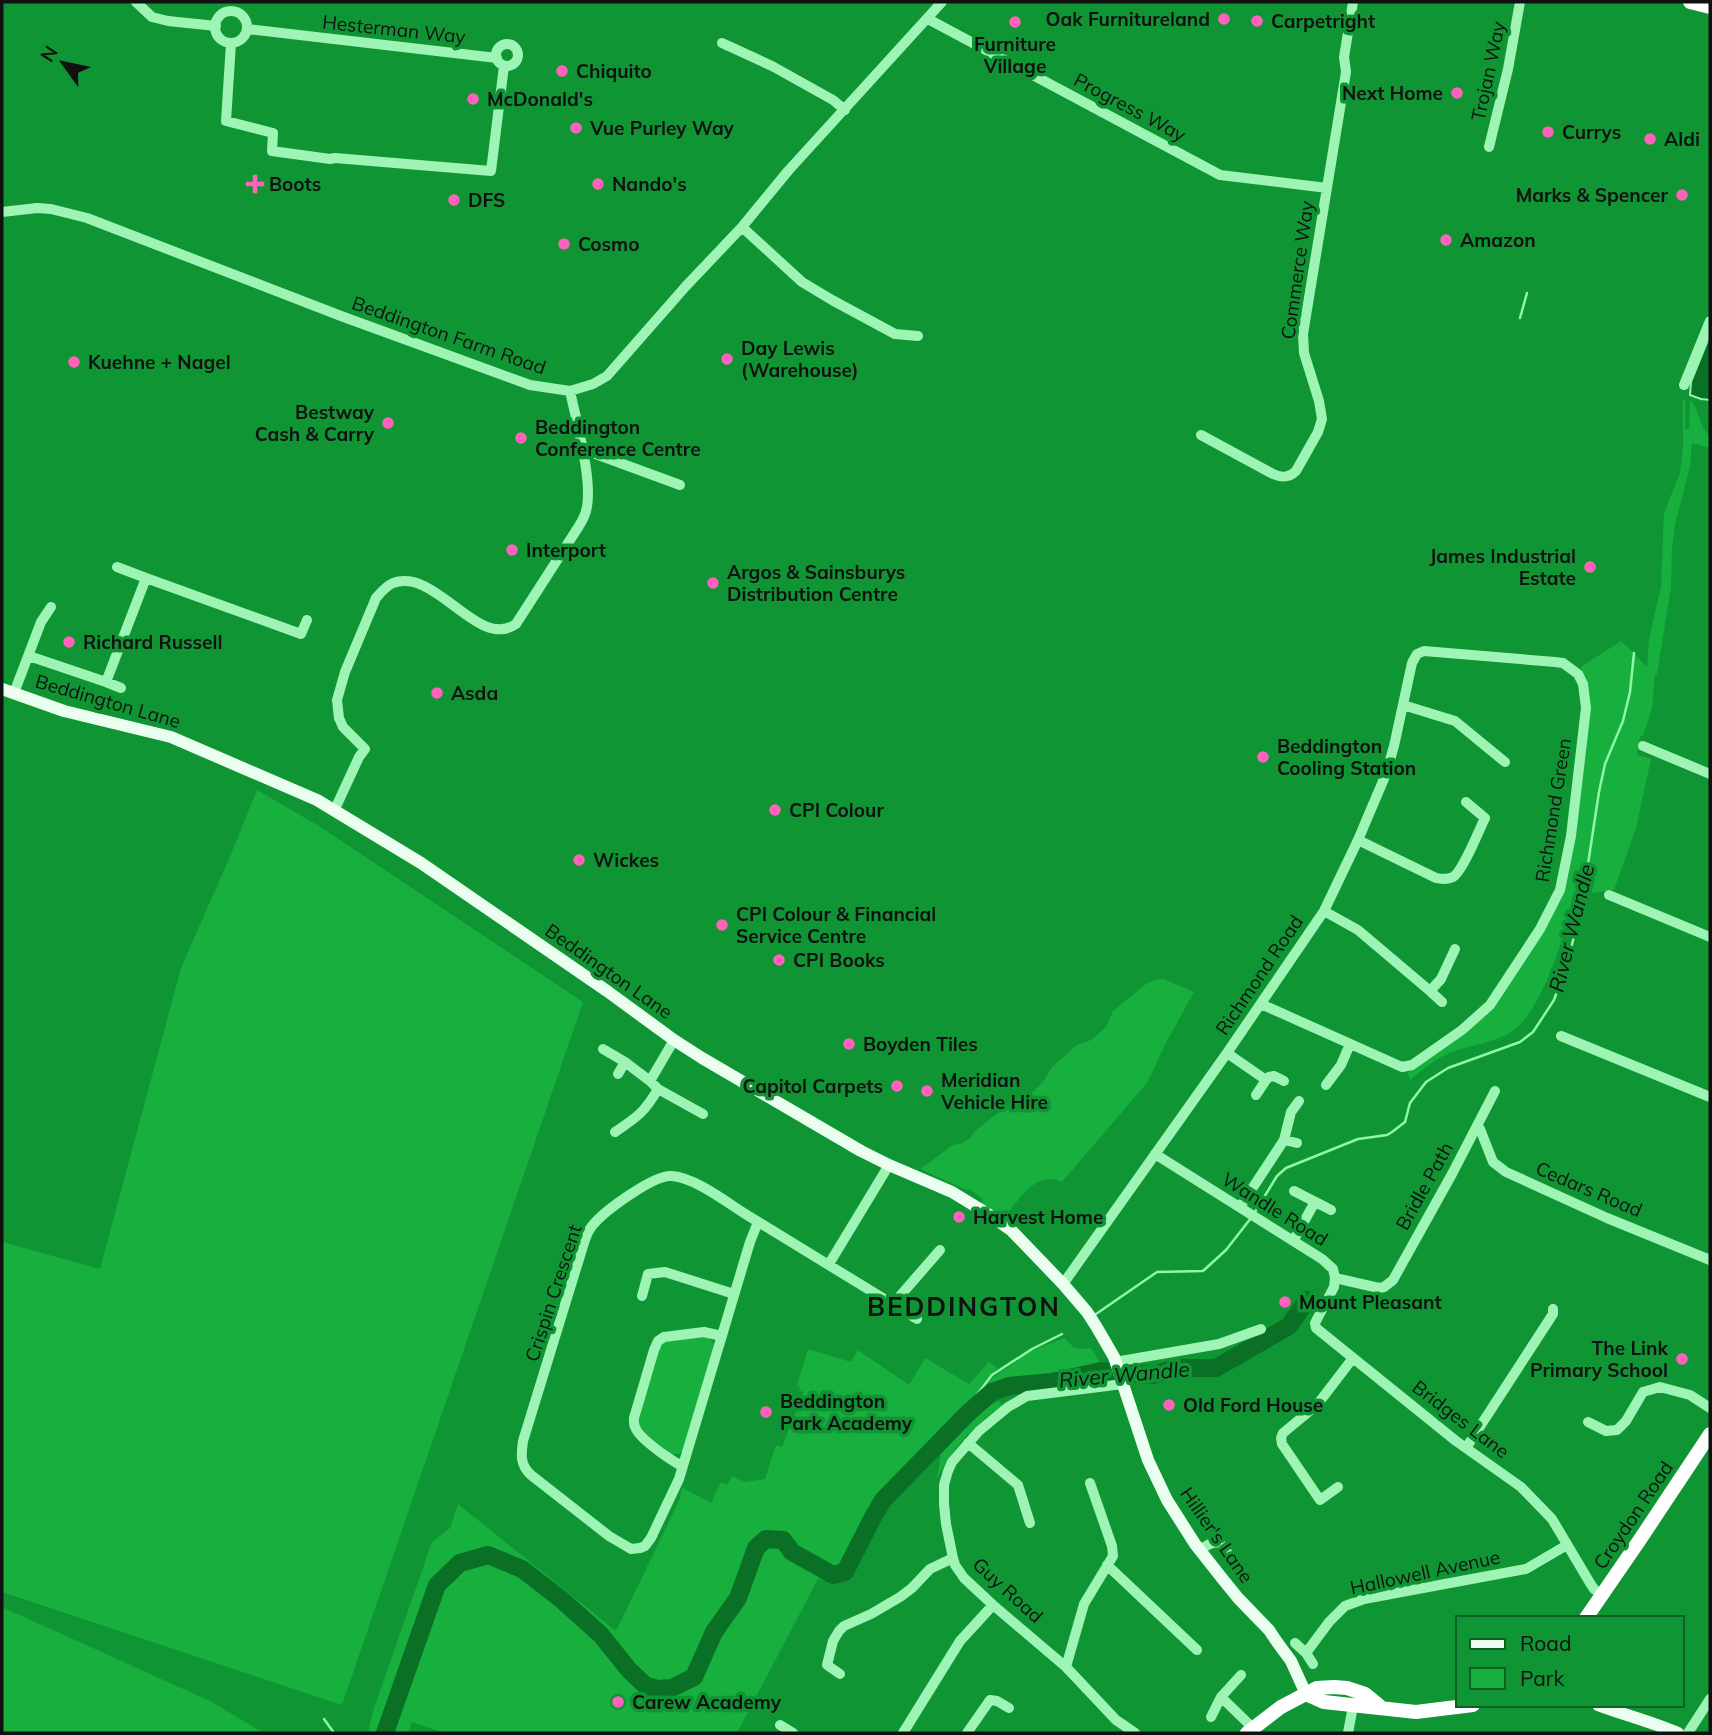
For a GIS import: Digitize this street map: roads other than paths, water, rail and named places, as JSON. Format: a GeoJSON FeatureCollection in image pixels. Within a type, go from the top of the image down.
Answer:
{"type":"FeatureCollection","features":[{"type":"Feature","properties":{"kind":"highway"},"geometry":{"type":"LineString","coordinates":[[1690,2],[1710,7]]}},
{"type":"Feature","properties":{"kind":"highway","name":"Croydon Road"},"geometry":{"type":"LineString","coordinates":[[1597,1605],[1710,1434]]}},
{"type":"Feature","properties":{"kind":"highway"},"geometry":{"type":"LineString","coordinates":[[1250,1730],[1281,1707],[1317,1688],[1347,1688],[1365,1694],[1382,1708]]}},
{"type":"Feature","properties":{"kind":"highway"},"geometry":{"type":"LineString","coordinates":[[1306,1694],[1324,1702],[1416,1712],[1457,1707]]}},
{"type":"Feature","properties":{"kind":"main road","name":"Beddington Lane"},"geometry":{"type":"LineString","coordinates":[[8,691],[64,710],[171,737],[317,800],[443,878],[674,1040],[826,1131],[889,1165],[953,1192],[1019,1238],[1063,1284],[1096,1326],[1123,1384]]}},
{"type":"Feature","properties":{"kind":"main road","name":"Hillier's Lane"},"geometry":{"type":"LineString","coordinates":[[1123,1384],[1155,1476],[1179,1520],[1238,1598],[1269,1630],[1291,1661],[1306,1694]]}},
{"type":"Feature","properties":{"kind":"main road"},"geometry":{"type":"LineString","coordinates":[[1607,1707],[1640,1720],[1648,1720]]}},
{"type":"Feature","properties":{"kind":"main road"},"geometry":{"type":"LineString","coordinates":[[1631,1707],[1661,1730],[1678,1733]]}},
{"type":"Feature","properties":{"kind":"street"},"geometry":{"type":"LineString","coordinates":[[136,2],[152,17],[216,26]]}},
{"type":"Feature","properties":{"kind":"street","name":"Beddington Farm Road"},"geometry":{"type":"LineString","coordinates":[[2,212],[44,209],[86,218],[530,385],[570,391],[593,384],[607,376],[942,2]]}},
{"type":"Feature","properties":{"kind":"street","name":"Commerce Way"},"geometry":{"type":"LineString","coordinates":[[1200,435],[1273,474],[1284,477],[1296,471],[1318,432],[1322,419],[1321,408],[1306,362],[1303,334],[1346,72],[1344,57],[1353,2]]}},
{"type":"Feature","properties":{"kind":"street","name":"Trojan Way"},"geometry":{"type":"LineString","coordinates":[[1489,147],[1508,69],[1520,2]]}},
{"type":"Feature","properties":{"kind":"street"},"geometry":{"type":"LineString","coordinates":[[226,12],[232,12],[243,16],[247,29],[245,36],[239,41],[230,43],[220,38],[216,26],[219,17],[226,12]]}},
{"type":"Feature","properties":{"kind":"street","name":"Progress Way"},"geometry":{"type":"LineString","coordinates":[[928,19],[1220,175],[1327,188]]}},
{"type":"Feature","properties":{"kind":"street","name":"Hesterman Way"},"geometry":{"type":"LineString","coordinates":[[230,43],[226,121],[273,133],[272,151],[330,159],[491,171],[500,62],[247,29]]}},
{"type":"Feature","properties":{"kind":"street"},"geometry":{"type":"LineString","coordinates":[[722,43],[772,66],[833,100],[845,110]]}},
{"type":"Feature","properties":{"kind":"street"},"geometry":{"type":"LineString","coordinates":[[742,227],[802,282],[895,334],[918,336]]}},
{"type":"Feature","properties":{"kind":"street"},"geometry":{"type":"LineString","coordinates":[[1684,385],[1710,321]]}},
{"type":"Feature","properties":{"kind":"street"},"geometry":{"type":"LineString","coordinates":[[335,810],[365,749],[343,727],[337,700],[345,672],[376,598],[392,583],[417,582],[484,625],[499,630],[510,628],[516,624],[579,526],[586,511],[589,494],[570,391]]}},
{"type":"Feature","properties":{"kind":"street"},"geometry":{"type":"LineString","coordinates":[[582,449],[680,485]]}},
{"type":"Feature","properties":{"kind":"street"},"geometry":{"type":"LineString","coordinates":[[117,567],[301,635],[307,620]]}},
{"type":"Feature","properties":{"kind":"street"},"geometry":{"type":"LineString","coordinates":[[106,682],[146,578]]}},
{"type":"Feature","properties":{"kind":"street"},"geometry":{"type":"LineString","coordinates":[[8,691],[29,656],[41,622],[51,607]]}},
{"type":"Feature","properties":{"kind":"street","name":"Richmond Green"},"geometry":{"type":"LineString","coordinates":[[1261,1004],[1393,1063],[1409,1067],[1473,1021],[1494,999],[1548,915],[1560,890],[1569,851],[1586,708],[1583,684],[1578,674],[1563,663],[1555,662],[1423,650],[1417,654]]}},
{"type":"Feature","properties":{"kind":"street","name":"Richmond Road"},"geometry":{"type":"LineString","coordinates":[[1063,1284],[1324,911],[1386,774],[1412,663],[1417,654]]}},
{"type":"Feature","properties":{"kind":"street"},"geometry":{"type":"LineString","coordinates":[[29,656],[121,688]]}},
{"type":"Feature","properties":{"kind":"street"},"geometry":{"type":"LineString","coordinates":[[1403,705],[1455,721],[1505,762]]}},
{"type":"Feature","properties":{"kind":"street"},"geometry":{"type":"LineString","coordinates":[[1643,746],[1710,774]]}},
{"type":"Feature","properties":{"kind":"street"},"geometry":{"type":"LineString","coordinates":[[1358,840],[1436,878],[1451,878],[1460,870],[1485,818],[1466,802]]}},
{"type":"Feature","properties":{"kind":"street"},"geometry":{"type":"LineString","coordinates":[[1609,895],[1710,937]]}},
{"type":"Feature","properties":{"kind":"street"},"geometry":{"type":"LineString","coordinates":[[1324,911],[1358,930],[1442,1002]]}},
{"type":"Feature","properties":{"kind":"street"},"geometry":{"type":"LineString","coordinates":[[1430,991],[1441,979],[1455,949]]}},
{"type":"Feature","properties":{"kind":"street"},"geometry":{"type":"LineString","coordinates":[[1561,1036],[1710,1097]]}},
{"type":"Feature","properties":{"kind":"street"},"geometry":{"type":"LineString","coordinates":[[649,1080],[674,1040]]}},
{"type":"Feature","properties":{"kind":"street"},"geometry":{"type":"LineString","coordinates":[[1326,1085],[1341,1065],[1350,1044]]}},
{"type":"Feature","properties":{"kind":"street"},"geometry":{"type":"LineString","coordinates":[[603,1049],[625,1062],[658,1088],[702,1114]]}},
{"type":"Feature","properties":{"kind":"street"},"geometry":{"type":"LineString","coordinates":[[1227,1053],[1266,1080]]}},
{"type":"Feature","properties":{"kind":"street"},"geometry":{"type":"LineString","coordinates":[[618,1074],[625,1062]]}},
{"type":"Feature","properties":{"kind":"street"},"geometry":{"type":"LineString","coordinates":[[1256,1095],[1269,1077],[1274,1076],[1284,1081]]}},
{"type":"Feature","properties":{"kind":"street"},"geometry":{"type":"LineString","coordinates":[[615,1132],[640,1114],[658,1088]]}},
{"type":"Feature","properties":{"kind":"street","name":"Bridle Path"},"geometry":{"type":"LineString","coordinates":[[1335,1278],[1375,1288],[1384,1287],[1392,1280],[1495,1091]]}},
{"type":"Feature","properties":{"kind":"street"},"geometry":{"type":"LineString","coordinates":[[1243,1209],[1284,1140],[1291,1112],[1299,1101]]}},
{"type":"Feature","properties":{"kind":"street","name":"Cedars Road"},"geometry":{"type":"LineString","coordinates":[[1477,1126],[1493,1162],[1506,1172],[1710,1260]]}},
{"type":"Feature","properties":{"kind":"street"},"geometry":{"type":"LineString","coordinates":[[1284,1140],[1297,1143]]}},
{"type":"Feature","properties":{"kind":"street","name":"Wandle Road"},"geometry":{"type":"LineString","coordinates":[[1155,1154],[1329,1265],[1335,1278]]}},
{"type":"Feature","properties":{"kind":"street"},"geometry":{"type":"LineString","coordinates":[[829,1264],[889,1165]]}},
{"type":"Feature","properties":{"kind":"street","name":"Crispin Crescent"},"geometry":{"type":"LineString","coordinates":[[682,1466],[673,1493],[650,1538],[645,1546],[631,1549],[600,1530],[548,1488],[526,1470],[521,1460],[523,1441],[590,1229],[599,1219],[649,1182],[667,1175],[694,1183],[917,1319]]}},
{"type":"Feature","properties":{"kind":"street"},"geometry":{"type":"LineString","coordinates":[[1294,1191],[1331,1210]]}},
{"type":"Feature","properties":{"kind":"street"},"geometry":{"type":"LineString","coordinates":[[1293,1241],[1315,1202]]}},
{"type":"Feature","properties":{"kind":"street"},"geometry":{"type":"LineString","coordinates":[[722,1336],[704,1332],[664,1337],[658,1341],[654,1350],[634,1425],[639,1434],[682,1466],[758,1222]]}},
{"type":"Feature","properties":{"kind":"street"},"geometry":{"type":"LineString","coordinates":[[893,1304],[940,1250]]}},
{"type":"Feature","properties":{"kind":"street"},"geometry":{"type":"LineString","coordinates":[[642,1296],[648,1275],[665,1272],[734,1294]]}},
{"type":"Feature","properties":{"kind":"street","name":"Bridges Lane"},"geometry":{"type":"LineString","coordinates":[[1335,1278],[1334,1287],[1316,1320],[1317,1329],[1466,1448],[1526,1492],[1552,1519],[1592,1587],[1597,1605]]}},
{"type":"Feature","properties":{"kind":"street"},"geometry":{"type":"LineString","coordinates":[[1466,1448],[1553,1314],[1553,1308]]}},
{"type":"Feature","properties":{"kind":"street"},"geometry":{"type":"LineString","coordinates":[[1115,1362],[1219,1344],[1261,1329]]}},
{"type":"Feature","properties":{"kind":"street"},"geometry":{"type":"LineString","coordinates":[[1338,1487],[1320,1500],[1283,1447],[1281,1438],[1283,1433],[1317,1405],[1353,1358]]}},
{"type":"Feature","properties":{"kind":"street","name":"Guy Road"},"geometry":{"type":"LineString","coordinates":[[1123,1384],[1027,1396],[998,1414],[968,1443],[947,1471],[944,1485],[946,1524],[953,1558],[964,1578],[1066,1667],[1107,1713],[1135,1733]]}},
{"type":"Feature","properties":{"kind":"street"},"geometry":{"type":"LineString","coordinates":[[1588,1422],[1606,1431],[1617,1430],[1626,1421],[1643,1392],[1660,1387],[1690,1395],[1710,1408]]}},
{"type":"Feature","properties":{"kind":"street"},"geometry":{"type":"LineString","coordinates":[[968,1443],[1018,1485],[1030,1523]]}},
{"type":"Feature","properties":{"kind":"street"},"geometry":{"type":"LineString","coordinates":[[1066,1667],[1084,1604],[1113,1556],[1090,1483]]}},
{"type":"Feature","properties":{"kind":"street"},"geometry":{"type":"LineString","coordinates":[[1200,1550],[1210,1544],[1220,1543],[1235,1563]]}},
{"type":"Feature","properties":{"kind":"street","name":"Hallowell Avenue"},"geometry":{"type":"LineString","coordinates":[[1306,1653],[1329,1622],[1345,1606],[1354,1602],[1526,1569],[1567,1545]]}},
{"type":"Feature","properties":{"kind":"street"},"geometry":{"type":"LineString","coordinates":[[840,1674],[827,1665],[833,1641],[839,1630],[900,1597],[930,1569],[953,1558]]}},
{"type":"Feature","properties":{"kind":"street"},"geometry":{"type":"LineString","coordinates":[[1107,1565],[1198,1650]]}},
{"type":"Feature","properties":{"kind":"street"},"geometry":{"type":"LineString","coordinates":[[903,1733],[960,1641],[993,1605]]}},
{"type":"Feature","properties":{"kind":"street"},"geometry":{"type":"LineString","coordinates":[[1295,1643],[1313,1664]]}},
{"type":"Feature","properties":{"kind":"street"},"geometry":{"type":"LineString","coordinates":[[1211,1717],[1221,1697],[1241,1675]]}},
{"type":"Feature","properties":{"kind":"street"},"geometry":{"type":"LineString","coordinates":[[1221,1697],[1250,1730]]}},
{"type":"Feature","properties":{"kind":"street"},"geometry":{"type":"LineString","coordinates":[[1688,1733],[1710,1699]]}},
{"type":"Feature","properties":{"kind":"street"},"geometry":{"type":"LineString","coordinates":[[967,1733],[990,1700],[997,1700],[1009,1708]]}},
{"type":"Feature","properties":{"kind":"street"},"geometry":{"type":"LineString","coordinates":[[1348,1733],[1353,1706]]}},
{"type":"Feature","properties":{"kind":"street"},"geometry":{"type":"LineString","coordinates":[[780,1726],[793,1733]]}},
{"type":"Feature","properties":{"kind":"waterway","name":"River Wandle"},"geometry":{"type":"LineString","coordinates":[[1520,318],[1527,293]]}},
{"type":"Feature","properties":{"kind":"waterway","name":"River Wandle"},"geometry":{"type":"LineString","coordinates":[[1255,1212],[1277,1176],[1286,1168],[1358,1139],[1387,1135],[1405,1122],[1410,1103],[1426,1082],[1448,1068],[1520,1042],[1533,1032],[1554,1000],[1568,961],[1582,903],[1599,792],[1605,764],[1623,721],[1630,692],[1634,653]]}},
{"type":"Feature","properties":{"kind":"waterway","name":"River Wandle"},"geometry":{"type":"LineString","coordinates":[[1096,1314],[1157,1272],[1203,1271],[1226,1250],[1251,1218]]}},
{"type":"Feature","properties":{"kind":"waterway","name":"River Wandle"},"geometry":{"type":"LineString","coordinates":[[385,1733],[437,1585],[460,1563],[488,1555],[522,1569],[601,1635],[629,1670],[646,1686],[672,1688],[694,1677],[714,1632],[738,1598],[756,1548],[766,1539],[783,1540],[792,1552],[833,1575],[845,1572],[883,1500],[992,1392],[1009,1386],[1052,1382],[1101,1371],[1152,1375],[1177,1368],[1216,1368],[1289,1326],[1307,1300]]}},
{"type":"Feature","properties":{"kind":"waterway","name":"River Wandle"},"geometry":{"type":"LineString","coordinates":[[968,1413],[976,1396],[992,1375],[1032,1349],[1062,1334]]}},
{"type":"Feature","properties":{"kind":"waterway"},"geometry":{"type":"LineString","coordinates":[[324,1719],[334,1733]]}},
{"type":"Feature","properties":{"kind":"place","name":"Oak Furnitureland"},"geometry":{"type":"Point","coordinates":[1224,19]}},
{"type":"Feature","properties":{"kind":"place","name":"Carpetright"},"geometry":{"type":"Point","coordinates":[1257,21]}},
{"type":"Feature","properties":{"kind":"place","name":"Furniture Village"},"geometry":{"type":"Point","coordinates":[1015,22]}},
{"type":"Feature","properties":{"kind":"place","name":"Chiquito"},"geometry":{"type":"Point","coordinates":[562,71]}},
{"type":"Feature","properties":{"kind":"place","name":"Next Home"},"geometry":{"type":"Point","coordinates":[1457,93]}},
{"type":"Feature","properties":{"kind":"place","name":"McDonald's"},"geometry":{"type":"Point","coordinates":[473,99]}},
{"type":"Feature","properties":{"kind":"place","name":"Vue Purley Way"},"geometry":{"type":"Point","coordinates":[576,128]}},
{"type":"Feature","properties":{"kind":"place","name":"Currys"},"geometry":{"type":"Point","coordinates":[1548,132]}},
{"type":"Feature","properties":{"kind":"place","name":"Aldi"},"geometry":{"type":"Point","coordinates":[1650,139]}},
{"type":"Feature","properties":{"kind":"place","name":"Boots"},"geometry":{"type":"Point","coordinates":[255,184]}},
{"type":"Feature","properties":{"kind":"place","name":"Nando's"},"geometry":{"type":"Point","coordinates":[598,184]}},
{"type":"Feature","properties":{"kind":"place","name":"Marks & Spencer"},"geometry":{"type":"Point","coordinates":[1682,195]}},
{"type":"Feature","properties":{"kind":"place","name":"DFS"},"geometry":{"type":"Point","coordinates":[454,200]}},
{"type":"Feature","properties":{"kind":"place","name":"Amazon"},"geometry":{"type":"Point","coordinates":[1446,240]}},
{"type":"Feature","properties":{"kind":"place","name":"Cosmo"},"geometry":{"type":"Point","coordinates":[564,244]}},
{"type":"Feature","properties":{"kind":"place","name":"Day Lewis (Warehouse)"},"geometry":{"type":"Point","coordinates":[727,359]}},
{"type":"Feature","properties":{"kind":"place","name":"Kuehne + Nagel"},"geometry":{"type":"Point","coordinates":[74,362]}},
{"type":"Feature","properties":{"kind":"place","name":"Bestway Cash & Carry"},"geometry":{"type":"Point","coordinates":[388,423]}},
{"type":"Feature","properties":{"kind":"place","name":"Beddington Conference Centre"},"geometry":{"type":"Point","coordinates":[521,438]}},
{"type":"Feature","properties":{"kind":"place","name":"Interport"},"geometry":{"type":"Point","coordinates":[512,550]}},
{"type":"Feature","properties":{"kind":"place","name":"James Industrial Estate"},"geometry":{"type":"Point","coordinates":[1590,567]}},
{"type":"Feature","properties":{"kind":"place","name":"Argos & Sainsburys Distribution Centre"},"geometry":{"type":"Point","coordinates":[713,583]}},
{"type":"Feature","properties":{"kind":"place","name":"Richard Russell"},"geometry":{"type":"Point","coordinates":[69,642]}},
{"type":"Feature","properties":{"kind":"place","name":"Asda"},"geometry":{"type":"Point","coordinates":[437,693]}},
{"type":"Feature","properties":{"kind":"place","name":"Beddington Cooling Station"},"geometry":{"type":"Point","coordinates":[1263,757]}},
{"type":"Feature","properties":{"kind":"place","name":"CPI Colour"},"geometry":{"type":"Point","coordinates":[775,810]}},
{"type":"Feature","properties":{"kind":"place","name":"Wickes"},"geometry":{"type":"Point","coordinates":[579,860]}},
{"type":"Feature","properties":{"kind":"place","name":"CPI Colour & Financial Service Centre"},"geometry":{"type":"Point","coordinates":[722,925]}},
{"type":"Feature","properties":{"kind":"place","name":"CPI Books"},"geometry":{"type":"Point","coordinates":[779,960]}},
{"type":"Feature","properties":{"kind":"place","name":"Boyden Tiles"},"geometry":{"type":"Point","coordinates":[849,1044]}},
{"type":"Feature","properties":{"kind":"place","name":"Capitol Carpets"},"geometry":{"type":"Point","coordinates":[897,1086]}},
{"type":"Feature","properties":{"kind":"place","name":"Meridian Vehicle Hire"},"geometry":{"type":"Point","coordinates":[927,1091]}},
{"type":"Feature","properties":{"kind":"place","name":"Harvest Home"},"geometry":{"type":"Point","coordinates":[959,1217]}},
{"type":"Feature","properties":{"kind":"place","name":"Mount Pleasant"},"geometry":{"type":"Point","coordinates":[1285,1302]}},
{"type":"Feature","properties":{"kind":"place","name":"The Link Primary School"},"geometry":{"type":"Point","coordinates":[1682,1359]}},
{"type":"Feature","properties":{"kind":"place","name":"Old Ford House"},"geometry":{"type":"Point","coordinates":[1169,1405]}},
{"type":"Feature","properties":{"kind":"place","name":"Beddington Park Academy"},"geometry":{"type":"Point","coordinates":[766,1412]}},
{"type":"Feature","properties":{"kind":"place","name":"Carew Academy"},"geometry":{"type":"Point","coordinates":[618,1702]}},
{"type":"Feature","properties":{"kind":"district","name":"BEDDINGTON"},"geometry":{"type":"Point","coordinates":[964,1306]}}]}
